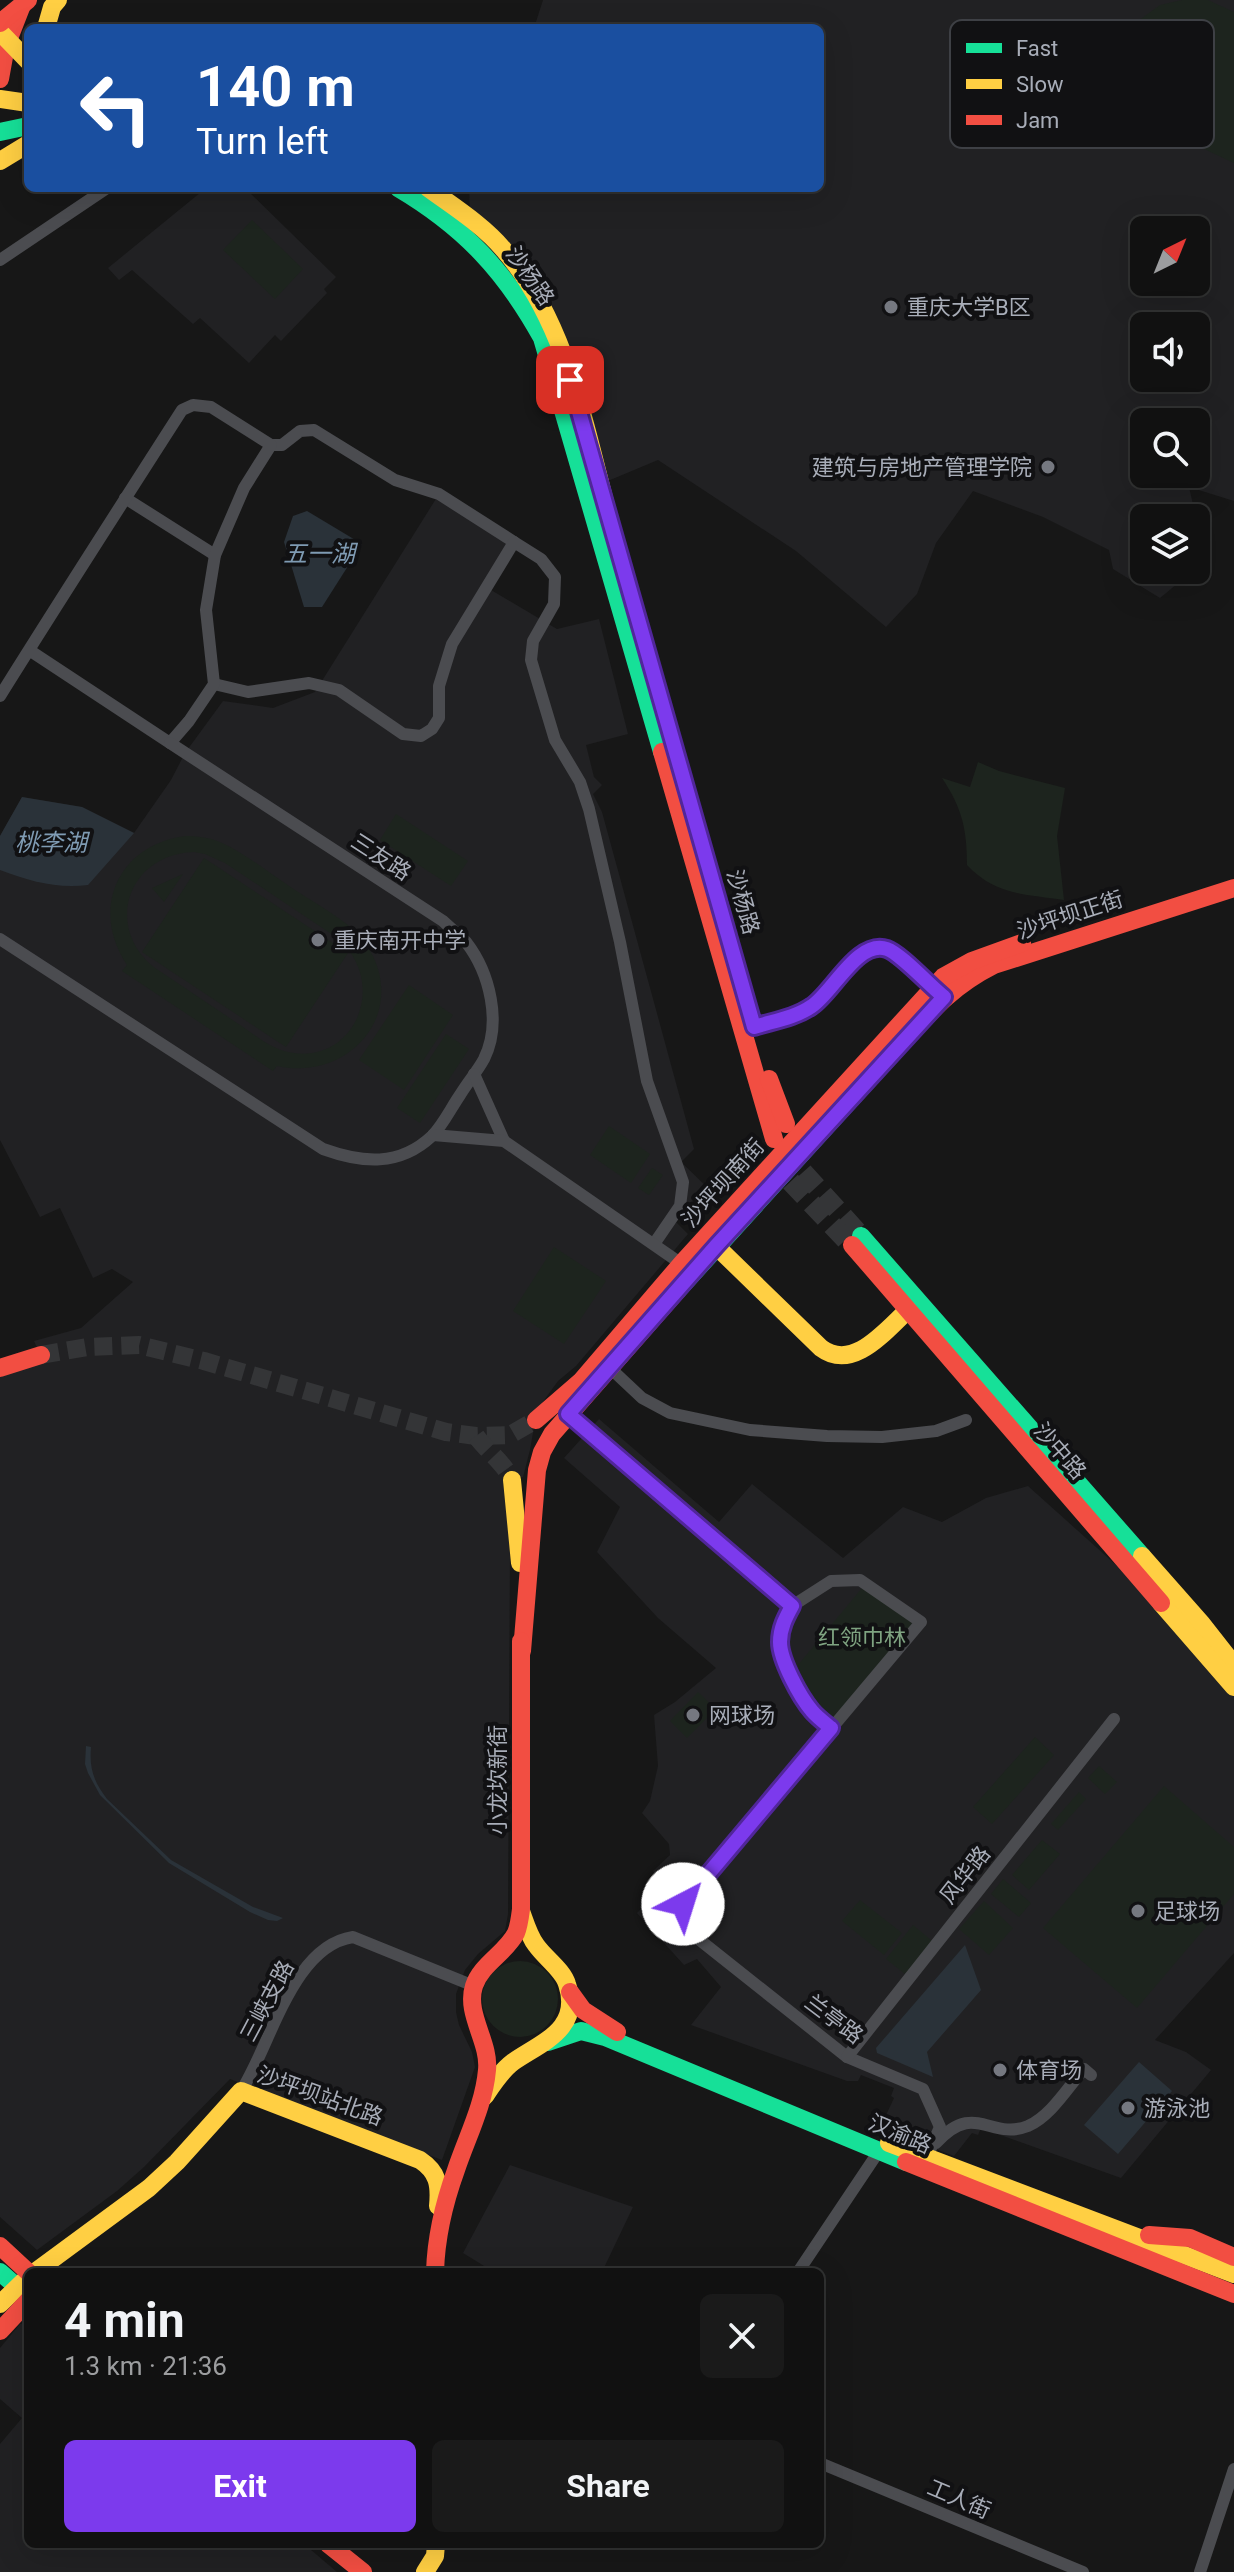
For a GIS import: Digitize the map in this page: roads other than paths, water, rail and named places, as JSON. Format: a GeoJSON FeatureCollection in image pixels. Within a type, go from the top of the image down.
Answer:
{"type":"FeatureCollection","features":[{"type":"Feature","properties":{"kind":"main road"},"geometry":{"type":"LineString","coordinates":[[0,23],[26,0]]}},
{"type":"Feature","properties":{"kind":"main road"},"geometry":{"type":"LineString","coordinates":[[0,79],[6,46],[26,0]]}},
{"type":"Feature","properties":{"kind":"main road"},"geometry":{"type":"LineString","coordinates":[[47,24],[52,7],[58,0]]}},
{"type":"Feature","properties":{"kind":"main road"},"geometry":{"type":"LineString","coordinates":[[0,32],[24,57]]}},
{"type":"Feature","properties":{"kind":"main road"},"geometry":{"type":"LineString","coordinates":[[0,99],[24,102]]}},
{"type":"Feature","properties":{"kind":"main road"},"geometry":{"type":"LineString","coordinates":[[0,132],[24,127]]}},
{"type":"Feature","properties":{"kind":"main road"},"geometry":{"type":"LineString","coordinates":[[0,144],[24,136]]}},
{"type":"Feature","properties":{"kind":"main road"},"geometry":{"type":"LineString","coordinates":[[0,161],[24,146]]}},
{"type":"Feature","properties":{"kind":"main road","name":"沙杨路"},"geometry":{"type":"LineString","coordinates":[[404,192],[454,226],[492,260],[522,300],[542,338],[748,1028]]}},
{"type":"Feature","properties":{"kind":"main road","name":"沙杨路"},"geometry":{"type":"LineString","coordinates":[[434,192],[504,250],[534,291],[554,331],[748,1028]]}},
{"type":"Feature","properties":{"kind":"main road","name":"沙坪坝正街"},"geometry":{"type":"LineString","coordinates":[[938,993],[972,961],[1234,875]]}},
{"type":"Feature","properties":{"kind":"main road","name":"沙坪坝正街"},"geometry":{"type":"LineString","coordinates":[[938,993],[1017,957],[1234,888]]}},
{"type":"Feature","properties":{"kind":"main road","name":"沙坪坝南街"},"geometry":{"type":"LineString","coordinates":[[542,1452],[552,1434],[688,1268],[716,1246],[938,993]]}},
{"type":"Feature","properties":{"kind":"main road","name":"沙坪坝南街"},"geometry":{"type":"LineString","coordinates":[[536,1420],[581,1381],[688,1268],[938,993]]}},
{"type":"Feature","properties":{"kind":"main road"},"geometry":{"type":"LineString","coordinates":[[748,1028],[786,1124]]}},
{"type":"Feature","properties":{"kind":"main road"},"geometry":{"type":"LineString","coordinates":[[748,1028],[774,1139]]}},
{"type":"Feature","properties":{"kind":"main road","name":"沙中路"},"geometry":{"type":"LineString","coordinates":[[1234,1665],[1202,1624],[908,1287],[856,1240],[908,1310],[1234,1687]]}},
{"type":"Feature","properties":{"kind":"main road"},"geometry":{"type":"LineString","coordinates":[[716,1246],[834,1357],[849,1357],[862,1350],[908,1310]]}},
{"type":"Feature","properties":{"kind":"main road"},"geometry":{"type":"LineString","coordinates":[[0,1368],[41,1355]]}},
{"type":"Feature","properties":{"kind":"main road","name":"小龙坎新街"},"geometry":{"type":"LineString","coordinates":[[522,1651],[537,1470],[542,1452]]}},
{"type":"Feature","properties":{"kind":"main road","name":"小龙坎新街"},"geometry":{"type":"LineString","coordinates":[[474,1986],[517,1931],[521,1909],[522,1651],[519,1543],[512,1480]]}},
{"type":"Feature","properties":{"kind":"main road","name":"小龙坎新街"},"geometry":{"type":"LineString","coordinates":[[521,1909],[534,1943],[561,1972],[570,1992]]}},
{"type":"Feature","properties":{"kind":"main road"},"geometry":{"type":"LineString","coordinates":[[435,2268],[436,2241],[455,2172],[481,2102],[487,2070],[487,2050],[473,2009],[474,1986]]}},
{"type":"Feature","properties":{"kind":"main road"},"geometry":{"type":"LineString","coordinates":[[481,2102],[503,2071],[558,2032],[569,2014],[570,1992]]}},
{"type":"Feature","properties":{"kind":"main road","name":"汉渝路"},"geometry":{"type":"LineString","coordinates":[[570,1992],[583,2010],[612,2030],[1234,2274]]}},
{"type":"Feature","properties":{"kind":"main road","name":"汉渝路"},"geometry":{"type":"LineString","coordinates":[[548,2042],[581,2031],[605,2037],[1234,2294]]}},
{"type":"Feature","properties":{"kind":"main road","name":"沙坪坝站北路"},"geometry":{"type":"LineString","coordinates":[[40,2268],[157,2181],[241,2091],[432,2167],[437,2174],[439,2189],[436,2241]]}},
{"type":"Feature","properties":{"kind":"main road"},"geometry":{"type":"LineString","coordinates":[[1130,2234],[1190,2238],[1234,2257]]}},
{"type":"Feature","properties":{"kind":"main road"},"geometry":{"type":"LineString","coordinates":[[0,2246],[24,2282]]}},
{"type":"Feature","properties":{"kind":"main road"},"geometry":{"type":"LineString","coordinates":[[0,2272],[24,2284]]}},
{"type":"Feature","properties":{"kind":"main road"},"geometry":{"type":"LineString","coordinates":[[0,2304],[24,2286]]}},
{"type":"Feature","properties":{"kind":"main road"},"geometry":{"type":"LineString","coordinates":[[0,2331],[24,2289]]}},
{"type":"Feature","properties":{"kind":"main road"},"geometry":{"type":"LineString","coordinates":[[333,2548],[362,2570]]}},
{"type":"Feature","properties":{"kind":"main road"},"geometry":{"type":"LineString","coordinates":[[425,2572],[437,2548]]}},
{"type":"Feature","properties":{"kind":"main road"},"geometry":{"type":"LineString","coordinates":[[439,2548],[442,2572]]}},
{"type":"Feature","properties":{"kind":"street"},"geometry":{"type":"LineString","coordinates":[[0,260],[101,192]]}},
{"type":"Feature","properties":{"kind":"street"},"geometry":{"type":"LineString","coordinates":[[0,696],[182,410],[193,405],[211,407],[271,445],[282,445],[300,431],[314,430],[395,480],[439,494],[541,559],[555,577],[554,604],[533,641],[531,660],[555,740],[580,782],[589,809],[620,942],[647,1081],[683,1182],[680,1206],[654,1244]]}},
{"type":"Feature","properties":{"kind":"street"},"geometry":{"type":"LineString","coordinates":[[170,743],[214,684],[206,610],[215,555],[244,488],[271,445]]}},
{"type":"Feature","properties":{"kind":"street"},"geometry":{"type":"LineString","coordinates":[[125,498],[215,555]]}},
{"type":"Feature","properties":{"kind":"street"},"geometry":{"type":"LineString","coordinates":[[214,684],[248,692],[309,683],[339,690],[403,734],[421,736],[432,729],[439,718],[439,686],[452,644],[514,542]]}},
{"type":"Feature","properties":{"kind":"street","name":"三友路"},"geometry":{"type":"LineString","coordinates":[[29,650],[443,921],[466,942],[488,987],[492,1008],[492,1031],[485,1058],[474,1074]]}},
{"type":"Feature","properties":{"kind":"street"},"geometry":{"type":"LineString","coordinates":[[0,939],[323,1149],[349,1158],[374,1161],[406,1153],[433,1135],[474,1074]]}},
{"type":"Feature","properties":{"kind":"street"},"geometry":{"type":"LineString","coordinates":[[748,1028],[794,1016],[814,1005],[864,951],[877,948],[889,950],[938,993]]}},
{"type":"Feature","properties":{"kind":"street"},"geometry":{"type":"LineString","coordinates":[[474,1074],[504,1141]]}},
{"type":"Feature","properties":{"kind":"street"},"geometry":{"type":"LineString","coordinates":[[433,1135],[504,1141],[688,1268]]}},
{"type":"Feature","properties":{"kind":"street"},"geometry":{"type":"LineString","coordinates":[[609,1367],[642,1398],[670,1413],[750,1430],[882,1437],[936,1431],[966,1420]]}},
{"type":"Feature","properties":{"kind":"street"},"geometry":{"type":"LineString","coordinates":[[568,1414],[792,1606]]}},
{"type":"Feature","properties":{"kind":"street"},"geometry":{"type":"LineString","coordinates":[[860,1580],[921,1622],[831,1728],[812,1711],[784,1658],[780,1643],[783,1621],[792,1606],[831,1581],[860,1580]]}},
{"type":"Feature","properties":{"kind":"street","name":"风华路"},"geometry":{"type":"LineString","coordinates":[[847,2057],[1114,1719]]}},
{"type":"Feature","properties":{"kind":"street","name":"兰亭路"},"geometry":{"type":"LineString","coordinates":[[831,1728],[672,1918],[847,2057],[923,2089],[940,2127],[929,2152]]}},
{"type":"Feature","properties":{"kind":"street","name":"三峡支路"},"geometry":{"type":"LineString","coordinates":[[241,2091],[300,1973],[321,1950],[336,1940],[353,1937],[474,1986]]}},
{"type":"Feature","properties":{"kind":"street"},"geometry":{"type":"LineString","coordinates":[[929,2152],[958,2123],[975,2122],[1010,2129],[1025,2127],[1041,2119],[1084,2069],[1091,2075]]}},
{"type":"Feature","properties":{"kind":"street"},"geometry":{"type":"LineString","coordinates":[[801,2268],[879,2151]]}},
{"type":"Feature","properties":{"kind":"street","name":"工人街"},"geometry":{"type":"LineString","coordinates":[[824,2465],[1083,2572]]}},
{"type":"Feature","properties":{"kind":"street"},"geometry":{"type":"LineString","coordinates":[[1200,2572],[1234,2469]]}},
{"type":"Feature","properties":{"kind":"water","name":"五一湖"},"geometry":{"type":"Polygon","coordinates":[[[307,511],[362,544],[322,607],[304,607],[284,542],[293,516],[307,511]]]}},
{"type":"Feature","properties":{"kind":"water","name":"桃李湖"},"geometry":{"type":"Polygon","coordinates":[[[22,797],[82,807],[134,833],[88,885],[54,885],[22,878],[0,870],[0,836],[22,797]]]}},
{"type":"Feature","properties":{"kind":"water"},"geometry":{"type":"Polygon","coordinates":[[[86,1746],[91,1747],[93,1775],[107,1799],[171,1860],[253,1907],[283,1918],[268,1920],[250,1912],[169,1863],[100,1795],[85,1764],[86,1746]]]}},
{"type":"Feature","properties":{"kind":"water"},"geometry":{"type":"Polygon","coordinates":[[[965,1945],[981,1990],[927,2052],[933,2077],[877,2053],[876,2048],[965,1945]]]}},
{"type":"Feature","properties":{"kind":"water","name":"游泳池"},"geometry":{"type":"Polygon","coordinates":[[[1139,2062],[1172,2091],[1118,2154],[1084,2125],[1139,2062]]]}},
{"type":"Feature","properties":{"kind":"tunnel"},"geometry":{"type":"LineString","coordinates":[[793,1144],[802,1171],[861,1236]]}},
{"type":"Feature","properties":{"kind":"tunnel"},"geometry":{"type":"LineString","coordinates":[[779,1154],[790,1181],[847,1241]]}},
{"type":"Feature","properties":{"kind":"tunnel"},"geometry":{"type":"LineString","coordinates":[[41,1355],[88,1347],[139,1345],[446,1432],[476,1436],[510,1435],[536,1420]]}},
{"type":"Feature","properties":{"kind":"tunnel"},"geometry":{"type":"LineString","coordinates":[[476,1436],[512,1480]]}},
{"type":"Feature","properties":{"kind":"place","name":"重庆大学B区"},"geometry":{"type":"Point","coordinates":[891,307]}},
{"type":"Feature","properties":{"kind":"place","name":"建筑与房地产管理学院"},"geometry":{"type":"Point","coordinates":[1048,467]}},
{"type":"Feature","properties":{"kind":"place","name":"重庆南开中学"},"geometry":{"type":"Point","coordinates":[318,940]}},
{"type":"Feature","properties":{"kind":"place","name":"网球场"},"geometry":{"type":"Point","coordinates":[693,1715]}},
{"type":"Feature","properties":{"kind":"place","name":"足球场"},"geometry":{"type":"Point","coordinates":[1138,1911]}},
{"type":"Feature","properties":{"kind":"place","name":"体育场"},"geometry":{"type":"Point","coordinates":[1000,2070]}},
{"type":"Feature","properties":{"kind":"place","name":"游泳池"},"geometry":{"type":"Point","coordinates":[1128,2108]}},
{"type":"Feature","properties":{"kind":"park label","name":"红领巾林"},"geometry":{"type":"Point","coordinates":[862,1637]}}]}
